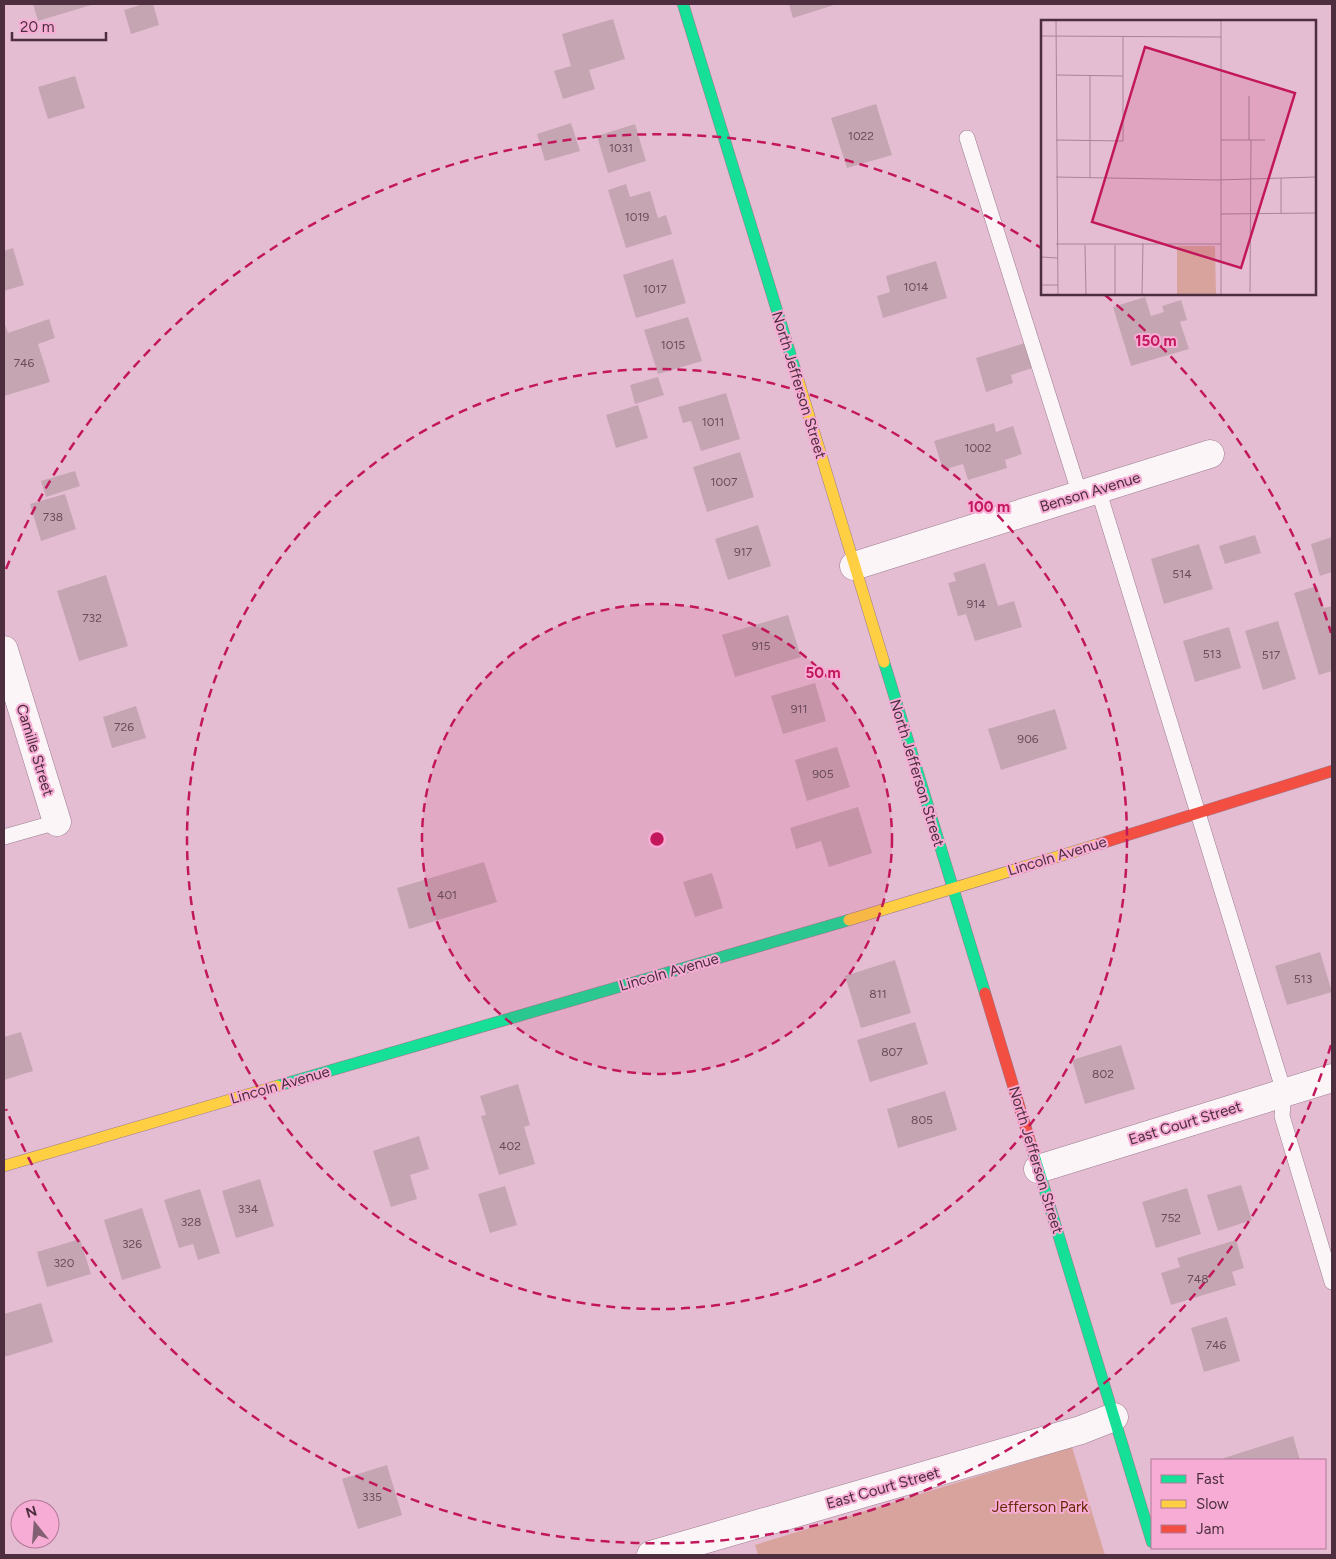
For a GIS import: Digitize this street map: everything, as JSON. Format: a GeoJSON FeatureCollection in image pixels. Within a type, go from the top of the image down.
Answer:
{"type":"FeatureCollection","features":[{"type":"Feature","properties":{"kind":"main road","name":"North Jefferson Street"},"geometry":{"type":"LineString","coordinates":[[682,4],[1151,1539]]}},
{"type":"Feature","properties":{"kind":"main road","name":"Lincoln Avenue"},"geometry":{"type":"LineString","coordinates":[[4,1166],[953,889],[1332,770]]}},
{"type":"Feature","properties":{"kind":"street","name":"Benson Avenue"},"geometry":{"type":"LineString","coordinates":[[854,566],[1210,454]]}},
{"type":"Feature","properties":{"kind":"street","name":"Camille Street"},"geometry":{"type":"LineString","coordinates":[[4,650],[57,822]]}},
{"type":"Feature","properties":{"kind":"street","name":"East Court Street"},"geometry":{"type":"LineString","coordinates":[[1038,1169],[1332,1078]]}},
{"type":"Feature","properties":{"kind":"street","name":"East Court Street"},"geometry":{"type":"LineString","coordinates":[[651,1555],[1072,1433],[1114,1417]]}},
{"type":"Feature","properties":{"kind":"lane"},"geometry":{"type":"LineString","coordinates":[[967,138],[1198,812],[1284,1092],[1282,1116],[1332,1282]]}},
{"type":"Feature","properties":{"kind":"lane"},"geometry":{"type":"LineString","coordinates":[[4,837],[57,822]]}},
{"type":"Feature","properties":{"kind":"green space","name":"Jefferson Park"},"geometry":{"type":"Polygon","coordinates":[[[1072,1447],[1105,1555],[758,1555],[755,1545],[1072,1447]]]}},
{"type":"Feature","properties":{"kind":"building"},"geometry":{"type":"Polygon","coordinates":[[[33,4],[91,4],[91,5],[38,21],[33,4]]]}},
{"type":"Feature","properties":{"kind":"building"},"geometry":{"type":"Polygon","coordinates":[[[143,4],[153,4],[159,25],[131,34],[124,10],[143,4]]]}},
{"type":"Feature","properties":{"kind":"building"},"geometry":{"type":"Polygon","coordinates":[[[789,4],[837,4],[793,18],[789,4]]]}},
{"type":"Feature","properties":{"kind":"building"},"geometry":{"type":"Polygon","coordinates":[[[613,19],[625,59],[589,70],[595,89],[563,99],[554,71],[571,66],[562,34],[613,19]]]}},
{"type":"Feature","properties":{"kind":"building"},"geometry":{"type":"Polygon","coordinates":[[[75,76],[85,108],[48,119],[38,87],[75,76]]]}},
{"type":"Feature","properties":{"kind":"building"},"geometry":{"type":"Polygon","coordinates":[[[876,104],[892,155],[847,168],[831,118],[876,104]]]}},
{"type":"Feature","properties":{"kind":"building"},"geometry":{"type":"Polygon","coordinates":[[[571,123],[580,151],[545,161],[537,134],[571,123]]]}},
{"type":"Feature","properties":{"kind":"building"},"geometry":{"type":"Polygon","coordinates":[[[635,124],[646,161],[608,173],[597,136],[635,124]]]}},
{"type":"Feature","properties":{"kind":"building"},"geometry":{"type":"Polygon","coordinates":[[[626,184],[630,197],[650,191],[658,218],[666,215],[672,234],[626,248],[608,190],[626,184]]]}},
{"type":"Feature","properties":{"kind":"building"},"geometry":{"type":"Polygon","coordinates":[[[13,248],[24,285],[4,291],[4,251],[13,248]]]}},
{"type":"Feature","properties":{"kind":"building"},"geometry":{"type":"Polygon","coordinates":[[[673,259],[686,303],[636,318],[623,275],[673,259]]]}},
{"type":"Feature","properties":{"kind":"building"},"geometry":{"type":"Polygon","coordinates":[[[936,261],[947,298],[883,318],[877,296],[890,292],[886,276],[936,261]]]}},
{"type":"Feature","properties":{"kind":"building"},"geometry":{"type":"Polygon","coordinates":[[[1145,297],[1151,316],[1164,312],[1162,306],[1181,300],[1187,320],[1180,322],[1189,349],[1131,366],[1113,307],[1145,297]]]}},
{"type":"Feature","properties":{"kind":"building"},"geometry":{"type":"Polygon","coordinates":[[[688,317],[702,361],[658,374],[644,330],[688,317]]]}},
{"type":"Feature","properties":{"kind":"building"},"geometry":{"type":"Polygon","coordinates":[[[49,319],[55,338],[38,344],[50,382],[4,396],[4,322],[8,333],[49,319]]]}},
{"type":"Feature","properties":{"kind":"building"},"geometry":{"type":"Polygon","coordinates":[[[1025,343],[1032,368],[1011,375],[1013,383],[986,392],[976,358],[1025,343]]]}},
{"type":"Feature","properties":{"kind":"building"},"geometry":{"type":"Polygon","coordinates":[[[658,377],[664,395],[635,404],[630,385],[658,377]]]}},
{"type":"Feature","properties":{"kind":"building"},"geometry":{"type":"Polygon","coordinates":[[[726,393],[740,439],[701,451],[691,421],[683,423],[678,407],[726,393]]]}},
{"type":"Feature","properties":{"kind":"building"},"geometry":{"type":"Polygon","coordinates":[[[638,405],[648,438],[616,448],[606,415],[638,405]]]}},
{"type":"Feature","properties":{"kind":"building"},"geometry":{"type":"Polygon","coordinates":[[[994,423],[996,432],[1013,426],[1022,454],[1005,460],[1007,468],[968,480],[963,464],[943,470],[934,441],[994,423]]]}},
{"type":"Feature","properties":{"kind":"building"},"geometry":{"type":"Polygon","coordinates":[[[740,452],[754,497],[707,512],[693,467],[740,452]]]}},
{"type":"Feature","properties":{"kind":"building"},"geometry":{"type":"Polygon","coordinates":[[[75,471],[80,486],[46,497],[41,481],[75,471]]]}},
{"type":"Feature","properties":{"kind":"building"},"geometry":{"type":"Polygon","coordinates":[[[65,494],[76,529],[41,541],[30,504],[65,494]]]}},
{"type":"Feature","properties":{"kind":"building"},"geometry":{"type":"Polygon","coordinates":[[[758,525],[771,566],[728,580],[715,539],[758,525]]]}},
{"type":"Feature","properties":{"kind":"building"},"geometry":{"type":"Polygon","coordinates":[[[1255,535],[1261,553],[1225,564],[1219,546],[1255,535]]]}},
{"type":"Feature","properties":{"kind":"building"},"geometry":{"type":"Polygon","coordinates":[[[1332,537],[1332,572],[1320,576],[1311,544],[1332,537]]]}},
{"type":"Feature","properties":{"kind":"building"},"geometry":{"type":"Polygon","coordinates":[[[1199,544],[1213,589],[1164,604],[1151,559],[1199,544]]]}},
{"type":"Feature","properties":{"kind":"building"},"geometry":{"type":"Polygon","coordinates":[[[985,563],[998,606],[1014,601],[1022,627],[975,641],[966,614],[958,616],[948,583],[956,581],[953,573],[985,563]]]}},
{"type":"Feature","properties":{"kind":"building"},"geometry":{"type":"Polygon","coordinates":[[[106,575],[128,646],[79,661],[57,591],[106,575]]]}},
{"type":"Feature","properties":{"kind":"building"},"geometry":{"type":"Polygon","coordinates":[[[1317,586],[1324,608],[1332,606],[1332,671],[1319,675],[1294,593],[1317,586]]]}},
{"type":"Feature","properties":{"kind":"building"},"geometry":{"type":"Polygon","coordinates":[[[788,615],[801,657],[735,677],[722,635],[788,615]]]}},
{"type":"Feature","properties":{"kind":"building"},"geometry":{"type":"Polygon","coordinates":[[[1278,621],[1296,679],[1263,690],[1245,631],[1278,621]]]}},
{"type":"Feature","properties":{"kind":"building"},"geometry":{"type":"Polygon","coordinates":[[[1229,627],[1241,668],[1195,682],[1183,641],[1229,627]]]}},
{"type":"Feature","properties":{"kind":"building"},"geometry":{"type":"Polygon","coordinates":[[[815,683],[826,721],[783,734],[771,696],[815,683]]]}},
{"type":"Feature","properties":{"kind":"building"},"geometry":{"type":"Polygon","coordinates":[[[136,706],[146,738],[112,748],[103,717],[136,706]]]}},
{"type":"Feature","properties":{"kind":"building"},"geometry":{"type":"Polygon","coordinates":[[[1055,709],[1067,749],[1001,770],[988,729],[1055,709]]]}},
{"type":"Feature","properties":{"kind":"building"},"geometry":{"type":"Polygon","coordinates":[[[837,747],[850,787],[807,801],[795,760],[837,747]]]}},
{"type":"Feature","properties":{"kind":"building"},"geometry":{"type":"Polygon","coordinates":[[[858,807],[872,853],[829,867],[821,841],[796,849],[790,828],[858,807]]]}},
{"type":"Feature","properties":{"kind":"building"},"geometry":{"type":"Polygon","coordinates":[[[484,862],[497,902],[409,929],[397,888],[484,862]]]}},
{"type":"Feature","properties":{"kind":"building"},"geometry":{"type":"Polygon","coordinates":[[[712,873],[723,908],[695,917],[683,882],[712,873]]]}},
{"type":"Feature","properties":{"kind":"building"},"geometry":{"type":"Polygon","coordinates":[[[1320,952],[1332,992],[1287,1005],[1275,966],[1320,952]]]}},
{"type":"Feature","properties":{"kind":"building"},"geometry":{"type":"Polygon","coordinates":[[[895,960],[911,1013],[861,1028],[845,976],[895,960]]]}},
{"type":"Feature","properties":{"kind":"building"},"geometry":{"type":"Polygon","coordinates":[[[915,1022],[928,1064],[870,1082],[857,1040],[915,1022]]]}},
{"type":"Feature","properties":{"kind":"building"},"geometry":{"type":"Polygon","coordinates":[[[21,1032],[33,1071],[4,1080],[4,1037],[21,1032]]]}},
{"type":"Feature","properties":{"kind":"building"},"geometry":{"type":"Polygon","coordinates":[[[1121,1045],[1135,1089],[1085,1104],[1072,1060],[1121,1045]]]}},
{"type":"Feature","properties":{"kind":"building"},"geometry":{"type":"Polygon","coordinates":[[[518,1084],[530,1125],[524,1127],[535,1164],[499,1175],[481,1116],[486,1115],[480,1096],[518,1084]]]}},
{"type":"Feature","properties":{"kind":"building"},"geometry":{"type":"Polygon","coordinates":[[[945,1091],[957,1130],[898,1148],[887,1109],[945,1091]]]}},
{"type":"Feature","properties":{"kind":"building"},"geometry":{"type":"Polygon","coordinates":[[[419,1136],[429,1169],[410,1175],[417,1199],[391,1207],[373,1151],[419,1136]]]}},
{"type":"Feature","properties":{"kind":"building"},"geometry":{"type":"Polygon","coordinates":[[[260,1179],[274,1226],[236,1238],[222,1191],[260,1179]]]}},
{"type":"Feature","properties":{"kind":"building"},"geometry":{"type":"Polygon","coordinates":[[[1241,1185],[1252,1220],[1218,1231],[1207,1195],[1241,1185]]]}},
{"type":"Feature","properties":{"kind":"building"},"geometry":{"type":"Polygon","coordinates":[[[505,1186],[517,1225],[490,1233],[478,1194],[505,1186]]]}},
{"type":"Feature","properties":{"kind":"building"},"geometry":{"type":"Polygon","coordinates":[[[1187,1188],[1201,1234],[1156,1248],[1142,1202],[1187,1188]]]}},
{"type":"Feature","properties":{"kind":"building"},"geometry":{"type":"Polygon","coordinates":[[[200,1189],[220,1253],[198,1260],[193,1244],[179,1248],[164,1200],[200,1189]]]}},
{"type":"Feature","properties":{"kind":"building"},"geometry":{"type":"Polygon","coordinates":[[[142,1208],[161,1268],[122,1280],[104,1220],[142,1208]]]}},
{"type":"Feature","properties":{"kind":"building"},"geometry":{"type":"Polygon","coordinates":[[[80,1239],[91,1274],[47,1287],[37,1252],[80,1239]]]}},
{"type":"Feature","properties":{"kind":"building"},"geometry":{"type":"Polygon","coordinates":[[[1236,1240],[1244,1268],[1232,1272],[1236,1285],[1171,1305],[1161,1273],[1180,1267],[1177,1258],[1236,1240]]]}},
{"type":"Feature","properties":{"kind":"building"},"geometry":{"type":"Polygon","coordinates":[[[41,1303],[53,1342],[4,1357],[4,1314],[41,1303]]]}},
{"type":"Feature","properties":{"kind":"building"},"geometry":{"type":"Polygon","coordinates":[[[1227,1317],[1240,1361],[1204,1372],[1191,1328],[1227,1317]]]}},
{"type":"Feature","properties":{"kind":"building"},"geometry":{"type":"Polygon","coordinates":[[[1293,1436],[1300,1459],[1224,1459],[1293,1436]]]}},
{"type":"Feature","properties":{"kind":"building"},"geometry":{"type":"Polygon","coordinates":[[[387,1465],[402,1515],[358,1529],[342,1479],[387,1465]]]}},
{"type":"Feature","properties":{"kind":"traffic: fast"},"geometry":{"type":"LineString","coordinates":[[683,4],[797,376]]}},
{"type":"Feature","properties":{"kind":"traffic: fast"},"geometry":{"type":"LineString","coordinates":[[884,662],[985,993]]}},
{"type":"Feature","properties":{"kind":"traffic: fast"},"geometry":{"type":"LineString","coordinates":[[277,1086],[849,920]]}},
{"type":"Feature","properties":{"kind":"traffic: fast"},"geometry":{"type":"LineString","coordinates":[[1031,1145],[1151,1539]]}},
{"type":"Feature","properties":{"kind":"traffic: slow"},"geometry":{"type":"LineString","coordinates":[[797,376],[884,662]]}},
{"type":"Feature","properties":{"kind":"traffic: slow"},"geometry":{"type":"LineString","coordinates":[[849,920],[1099,844]]}},
{"type":"Feature","properties":{"kind":"traffic: slow"},"geometry":{"type":"LineString","coordinates":[[4,1166],[277,1086]]}},
{"type":"Feature","properties":{"kind":"traffic: jam"},"geometry":{"type":"LineString","coordinates":[[1099,844],[1332,771]]}},
{"type":"Feature","properties":{"kind":"traffic: jam"},"geometry":{"type":"LineString","coordinates":[[985,993],[1031,1145]]}}]}
